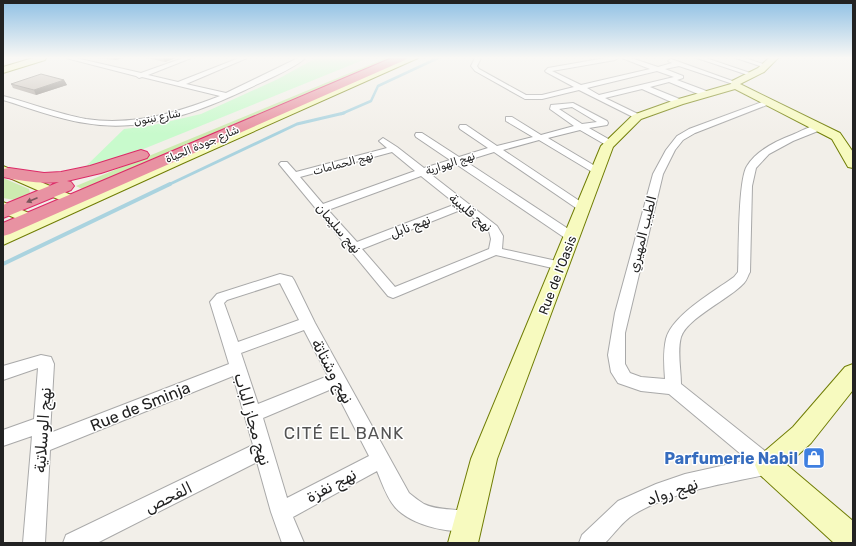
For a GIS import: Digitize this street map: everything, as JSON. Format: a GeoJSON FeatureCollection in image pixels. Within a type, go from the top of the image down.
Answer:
{"type":"FeatureCollection","features":[{"type":"Feature","properties":{"kind":"highway","name":"شارع جودة الحياة"},"geometry":{"type":"LineString","coordinates":[[169,143],[316,83]]}},
{"type":"Feature","properties":{"kind":"highway","name":"شارع جودة الحياة"},"geometry":{"type":"LineString","coordinates":[[3,230],[342,83]]}},
{"type":"Feature","properties":{"kind":"highway"},"geometry":{"type":"LineString","coordinates":[[5,210],[53,192],[148,152],[95,169],[61,177],[34,177],[6,172]]}},
{"type":"Feature","properties":{"kind":"street","name":"شارع نبتون"},"geometry":{"type":"LineString","coordinates":[[3,98],[85,121],[119,123],[171,116],[200,106],[249,83]]}},
{"type":"Feature","properties":{"kind":"street"},"geometry":{"type":"LineString","coordinates":[[3,240],[178,160],[355,83]]}},
{"type":"Feature","properties":{"kind":"street"},"geometry":{"type":"LineString","coordinates":[[500,83],[525,97],[536,98],[593,83]]}},
{"type":"Feature","properties":{"kind":"street"},"geometry":{"type":"LineString","coordinates":[[572,83],[637,117]]}},
{"type":"Feature","properties":{"kind":"street"},"geometry":{"type":"LineString","coordinates":[[599,98],[657,83]]}},
{"type":"Feature","properties":{"kind":"street"},"geometry":{"type":"LineString","coordinates":[[679,83],[706,94]]}},
{"type":"Feature","properties":{"kind":"street"},"geometry":{"type":"LineString","coordinates":[[179,84],[225,95]]}},
{"type":"Feature","properties":{"kind":"street"},"geometry":{"type":"LineString","coordinates":[[735,84],[768,103],[832,133],[839,139],[853,164]]}},
{"type":"Feature","properties":{"kind":"street","name":"Rue de l'Oasis"},"geometry":{"type":"LineString","coordinates":[[463,543],[484,458],[609,143],[637,117],[735,84]]}},
{"type":"Feature","properties":{"kind":"street"},"geometry":{"type":"LineString","coordinates":[[644,87],[679,102]]}},
{"type":"Feature","properties":{"kind":"street"},"geometry":{"type":"LineString","coordinates":[[536,98],[553,107],[581,127],[609,143]]}},
{"type":"Feature","properties":{"kind":"street","name":"الطيب المهيري"},"geometry":{"type":"LineString","coordinates":[[673,387],[632,382],[623,378],[618,370],[616,359],[619,326],[658,174],[671,150],[680,138],[692,131],[768,103]]}},
{"type":"Feature","properties":{"kind":"street","name":"نهج الهوارية"},"geometry":{"type":"LineString","coordinates":[[322,208],[422,172],[495,149],[581,127],[604,123],[573,105],[567,104],[553,107]]}},
{"type":"Feature","properties":{"kind":"street"},"geometry":{"type":"LineString","coordinates":[[509,119],[597,171]]}},
{"type":"Feature","properties":{"kind":"street"},"geometry":{"type":"LineString","coordinates":[[463,127],[583,208]]}},
{"type":"Feature","properties":{"kind":"street"},"geometry":{"type":"LineString","coordinates":[[820,127],[790,139],[766,152],[751,167],[747,186],[744,272],[739,280],[689,318],[678,329],[674,338],[673,387],[768,465],[853,542]]}},
{"type":"Feature","properties":{"kind":"street"},"geometry":{"type":"LineString","coordinates":[[419,135],[572,237]]}},
{"type":"Feature","properties":{"kind":"street","name":"نهج قليبية"},"geometry":{"type":"LineString","coordinates":[[383,141],[496,232],[498,239],[495,251],[393,292]]}},
{"type":"Feature","properties":{"kind":"street","name":"نهج الحمامات"},"geometry":{"type":"LineString","coordinates":[[293,176],[394,149]]}},
{"type":"Feature","properties":{"kind":"street","name":"نهج سليمان"},"geometry":{"type":"LineString","coordinates":[[284,164],[306,192],[356,247],[393,292]]}},
{"type":"Feature","properties":{"kind":"street"},"geometry":{"type":"LineString","coordinates":[[6,172],[71,200]]}},
{"type":"Feature","properties":{"kind":"street","name":"نهج نابل"},"geometry":{"type":"LineString","coordinates":[[356,247],[464,205]]}},
{"type":"Feature","properties":{"kind":"street"},"geometry":{"type":"LineString","coordinates":[[5,210],[30,218]]}},
{"type":"Feature","properties":{"kind":"street"},"geometry":{"type":"LineString","coordinates":[[495,251],[561,266]]}},
{"type":"Feature","properties":{"kind":"street","name":"نهج وشتاتة"},"geometry":{"type":"LineString","coordinates":[[222,297],[280,278],[286,278],[308,323],[402,500],[412,510],[427,516],[469,521]]}},
{"type":"Feature","properties":{"kind":"street","name":"نهج مجاز الباب"},"geometry":{"type":"LineString","coordinates":[[222,297],[218,302],[253,414],[262,450],[281,512],[293,543]]}},
{"type":"Feature","properties":{"kind":"street"},"geometry":{"type":"LineString","coordinates":[[233,350],[308,323]]}},
{"type":"Feature","properties":{"kind":"street","name":"نهج الوسلاتية"},"geometry":{"type":"LineString","coordinates":[[3,373],[45,361],[46,364],[34,543]]}},
{"type":"Feature","properties":{"kind":"street","name":"Rue de Sminja"},"geometry":{"type":"LineString","coordinates":[[41,445],[238,368]]}},
{"type":"Feature","properties":{"kind":"street"},"geometry":{"type":"LineString","coordinates":[[768,465],[802,436],[852,375]]}},
{"type":"Feature","properties":{"kind":"street"},"geometry":{"type":"LineString","coordinates":[[253,414],[338,379]]}},
{"type":"Feature","properties":{"kind":"street"},"geometry":{"type":"LineString","coordinates":[[3,438],[42,424]]}},
{"type":"Feature","properties":{"kind":"street","name":"الفحص"},"geometry":{"type":"LineString","coordinates":[[74,543],[262,450]]}},
{"type":"Feature","properties":{"kind":"street","name":"نهج نفزة"},"geometry":{"type":"LineString","coordinates":[[281,512],[381,458]]}},
{"type":"Feature","properties":{"kind":"street","name":"نهج رواد"},"geometry":{"type":"LineString","coordinates":[[590,543],[625,508],[656,494],[685,484],[768,465]]}},
{"type":"Feature","properties":{"kind":"green space"},"geometry":{"type":"Polygon","coordinates":[[[268,83],[305,83],[141,150],[99,166],[82,170],[124,129],[149,126],[201,114],[268,83]]]}},
{"type":"Feature","properties":{"kind":"green space"},"geometry":{"type":"Polygon","coordinates":[[[324,83],[339,83],[88,192],[76,186],[324,83]]]}},
{"type":"Feature","properties":{"kind":"green space"},"geometry":{"type":"Polygon","coordinates":[[[3,178],[29,189],[31,197],[20,201],[3,198],[3,178]]]}},
{"type":"Feature","properties":{"kind":"building"},"geometry":{"type":"Polygon","coordinates":[[[13,83],[54,83],[34,90],[11,84],[13,83]]]}},
{"type":"Feature","properties":{"kind":"waterway"},"geometry":{"type":"LineString","coordinates":[[342,113],[371,101],[378,86],[383,83]]}},
{"type":"Feature","properties":{"kind":"waterway"},"geometry":{"type":"LineString","coordinates":[[168,185],[297,124],[342,113]]}},
{"type":"Feature","properties":{"kind":"waterway"},"geometry":{"type":"LineString","coordinates":[[3,264],[170,184]]}},
{"type":"Feature","properties":{"kind":"place","name":"Parfumerie Nabil"},"geometry":{"type":"Point","coordinates":[814,458]}},
{"type":"Feature","properties":{"kind":"district","name":"CITÉ EL BANK"},"geometry":{"type":"Point","coordinates":[344,433]}}]}
